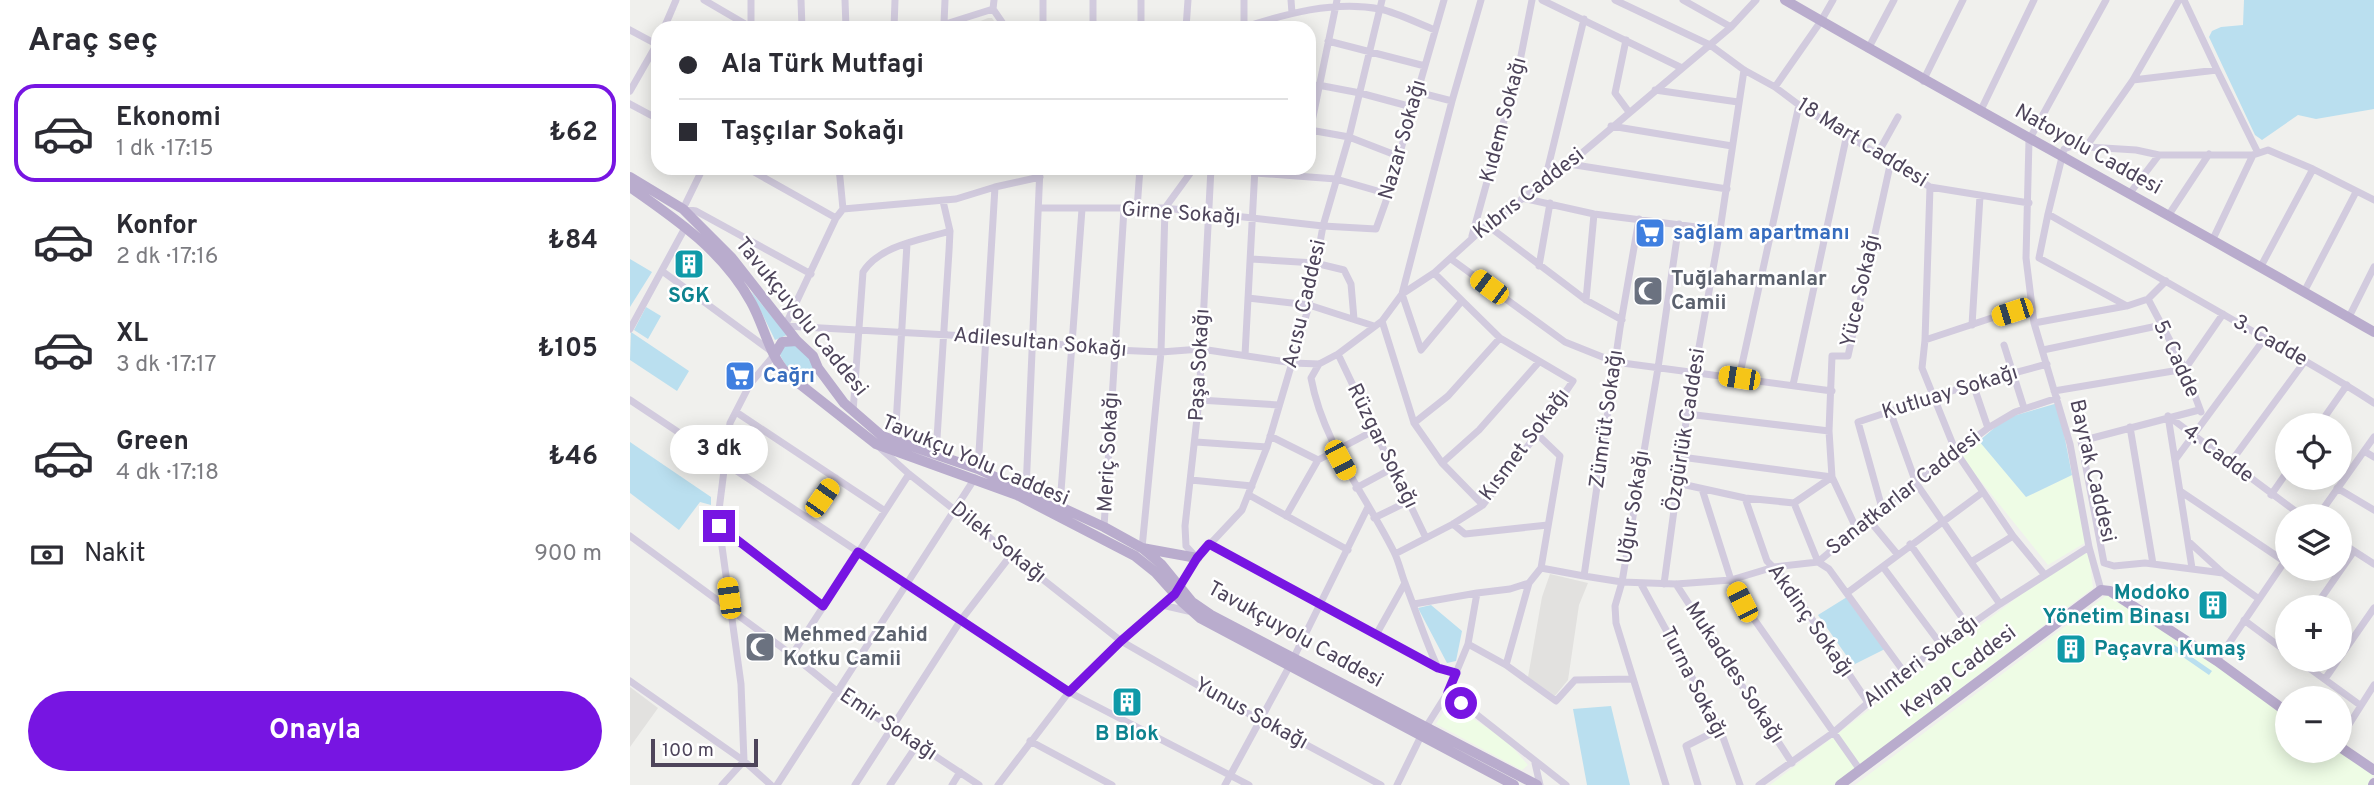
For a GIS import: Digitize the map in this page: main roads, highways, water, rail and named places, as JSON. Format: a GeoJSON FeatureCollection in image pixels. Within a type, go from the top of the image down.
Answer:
{"type":"FeatureCollection","features":[{"type":"Feature","properties":{"kind":"main road","name":"Natoyolu Caddesi"},"geometry":{"type":"LineString","coordinates":[[1785,0],[1923,81],[2130,193],[2374,332]]}},
{"type":"Feature","properties":{"kind":"main road","name":"Tavukçuyolu Caddesi"},"geometry":{"type":"LineString","coordinates":[[630,177],[683,209],[732,258],[797,341],[813,356],[818,368],[853,412],[883,436],[1026,490],[1104,527],[1142,548],[1161,564],[1178,590],[1199,608],[1291,663],[1424,732],[1539,785]]}},
{"type":"Feature","properties":{"kind":"main road","name":"Tavukçu Yolu Caddesi"},"geometry":{"type":"LineString","coordinates":[[630,187],[686,226],[728,268],[755,309],[781,368],[876,444],[976,473],[1135,556],[1178,590],[1191,611],[1291,663]]}},
{"type":"Feature","properties":{"kind":"main road"},"geometry":{"type":"LineString","coordinates":[[775,354],[782,342],[797,341]]}},
{"type":"Feature","properties":{"kind":"main road"},"geometry":{"type":"LineString","coordinates":[[797,381],[813,380],[818,368]]}},
{"type":"Feature","properties":{"kind":"main road"},"geometry":{"type":"LineString","coordinates":[[1142,548],[1197,558]]}},
{"type":"Feature","properties":{"kind":"main road","name":"Keyap Caddesi"},"geometry":{"type":"LineString","coordinates":[[1840,785],[2101,590],[2110,591],[2217,661],[2275,703]]}},
{"type":"Feature","properties":{"kind":"main road","name":"Tavukçuyolu Caddesi"},"geometry":{"type":"LineString","coordinates":[[1424,732],[1514,785]]}},
{"type":"Feature","properties":{"kind":"main road"},"geometry":{"type":"LineString","coordinates":[[2352,755],[2374,770]]}},
{"type":"Feature","properties":{"kind":"place","name":"sağlam apartmanı"},"geometry":{"type":"Point","coordinates":[1650,233]}},
{"type":"Feature","properties":{"kind":"place","name":"SGK"},"geometry":{"type":"Point","coordinates":[689,264]}},
{"type":"Feature","properties":{"kind":"place","name":"Tuğlaharmanlar Camii"},"geometry":{"type":"Point","coordinates":[1648,291]}},
{"type":"Feature","properties":{"kind":"place","name":"Cağrı"},"geometry":{"type":"Point","coordinates":[740,376]}},
{"type":"Feature","properties":{"kind":"place","name":"Modoko Yönetim Binası"},"geometry":{"type":"Point","coordinates":[2213,605]}},
{"type":"Feature","properties":{"kind":"place","name":"Mehmed Zahid Kotku Camii"},"geometry":{"type":"Point","coordinates":[760,647]}},
{"type":"Feature","properties":{"kind":"place","name":"Paçavra Kumaş"},"geometry":{"type":"Point","coordinates":[2071,649]}},
{"type":"Feature","properties":{"kind":"place","name":"B Blok"},"geometry":{"type":"Point","coordinates":[1127,702]}}]}
